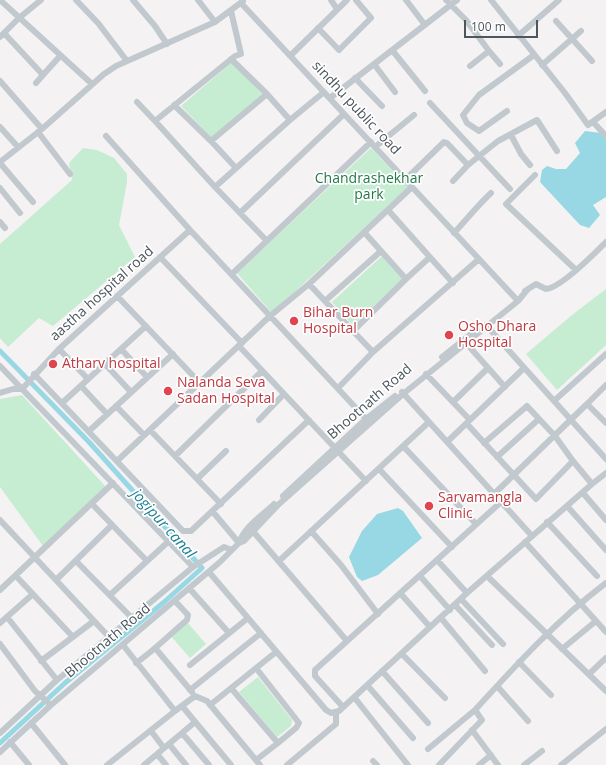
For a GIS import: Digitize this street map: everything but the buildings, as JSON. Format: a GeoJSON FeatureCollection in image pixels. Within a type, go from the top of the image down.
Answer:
{"type":"FeatureCollection","features":[{"type":"Feature","properties":{"kind":"street"},"geometry":{"type":"LineString","coordinates":[[0,0],[92,84]]}},
{"type":"Feature","properties":{"kind":"street"},"geometry":{"type":"LineString","coordinates":[[41,0],[19,18],[2,35],[43,75]]}},
{"type":"Feature","properties":{"kind":"street"},"geometry":{"type":"LineString","coordinates":[[76,0],[98,23],[127,61]]}},
{"type":"Feature","properties":{"kind":"street"},"geometry":{"type":"LineString","coordinates":[[133,0],[156,26],[167,44]]}},
{"type":"Feature","properties":{"kind":"street"},"geometry":{"type":"LineString","coordinates":[[198,0],[216,22]]}},
{"type":"Feature","properties":{"kind":"street"},"geometry":{"type":"LineString","coordinates":[[331,0],[337,9]]}},
{"type":"Feature","properties":{"kind":"street"},"geometry":{"type":"LineString","coordinates":[[290,56],[347,0]]}},
{"type":"Feature","properties":{"kind":"street"},"geometry":{"type":"LineString","coordinates":[[318,28],[339,50],[371,18],[356,0]]}},
{"type":"Feature","properties":{"kind":"street"},"geometry":{"type":"LineString","coordinates":[[406,0],[425,25]]}},
{"type":"Feature","properties":{"kind":"street"},"geometry":{"type":"LineString","coordinates":[[330,98],[425,25],[448,3],[457,0]]}},
{"type":"Feature","properties":{"kind":"street"},"geometry":{"type":"LineString","coordinates":[[491,0],[518,36],[566,93],[588,125],[606,112]]}},
{"type":"Feature","properties":{"kind":"street"},"geometry":{"type":"LineString","coordinates":[[518,36],[559,0]]}},
{"type":"Feature","properties":{"kind":"street"},"geometry":{"type":"LineString","coordinates":[[33,202],[0,162],[40,130],[104,74],[127,61],[216,22],[243,1]]}},
{"type":"Feature","properties":{"kind":"street","name":"sindhu public road"},"geometry":{"type":"LineString","coordinates":[[243,1],[290,56],[516,300]]}},
{"type":"Feature","properties":{"kind":"street"},"geometry":{"type":"LineString","coordinates":[[448,3],[466,20],[500,64]]}},
{"type":"Feature","properties":{"kind":"street"},"geometry":{"type":"LineString","coordinates":[[155,121],[231,59],[241,54],[231,11]]}},
{"type":"Feature","properties":{"kind":"street"},"geometry":{"type":"LineString","coordinates":[[556,21],[592,62]]}},
{"type":"Feature","properties":{"kind":"street"},"geometry":{"type":"LineString","coordinates":[[542,65],[581,31]]}},
{"type":"Feature","properties":{"kind":"street"},"geometry":{"type":"LineString","coordinates":[[392,50],[425,91]]}},
{"type":"Feature","properties":{"kind":"street"},"geometry":{"type":"LineString","coordinates":[[470,66],[489,51]]}},
{"type":"Feature","properties":{"kind":"street"},"geometry":{"type":"LineString","coordinates":[[507,111],[479,131],[467,123],[463,115],[479,95],[534,55]]}},
{"type":"Feature","properties":{"kind":"street"},"geometry":{"type":"LineString","coordinates":[[36,82],[60,56]]}},
{"type":"Feature","properties":{"kind":"street"},"geometry":{"type":"LineString","coordinates":[[231,59],[267,94],[290,120]]}},
{"type":"Feature","properties":{"kind":"street"},"geometry":{"type":"LineString","coordinates":[[374,64],[395,92]]}},
{"type":"Feature","properties":{"kind":"street"},"geometry":{"type":"LineString","coordinates":[[355,78],[382,106]]}},
{"type":"Feature","properties":{"kind":"street"},"geometry":{"type":"LineString","coordinates":[[0,81],[40,130],[70,174]]}},
{"type":"Feature","properties":{"kind":"street"},"geometry":{"type":"LineString","coordinates":[[215,187],[290,120],[324,92]]}},
{"type":"Feature","properties":{"kind":"street"},"geometry":{"type":"LineString","coordinates":[[211,141],[267,94]]}},
{"type":"Feature","properties":{"kind":"street"},"geometry":{"type":"LineString","coordinates":[[137,102],[267,241]]}},
{"type":"Feature","properties":{"kind":"street"},"geometry":{"type":"LineString","coordinates":[[430,103],[510,189]]}},
{"type":"Feature","properties":{"kind":"street"},"geometry":{"type":"LineString","coordinates":[[174,105],[236,168]]}},
{"type":"Feature","properties":{"kind":"street"},"geometry":{"type":"LineString","coordinates":[[240,213],[344,114]]}},
{"type":"Feature","properties":{"kind":"street"},"geometry":{"type":"LineString","coordinates":[[375,147],[414,115]]}},
{"type":"Feature","properties":{"kind":"street"},"geometry":{"type":"LineString","coordinates":[[453,181],[468,165],[498,141],[537,120],[557,151]]}},
{"type":"Feature","properties":{"kind":"street"},"geometry":{"type":"LineString","coordinates":[[593,122],[606,136]]}},
{"type":"Feature","properties":{"kind":"street"},"geometry":{"type":"LineString","coordinates":[[0,127],[18,147]]}},
{"type":"Feature","properties":{"kind":"street"},"geometry":{"type":"LineString","coordinates":[[511,135],[521,154],[530,165]]}},
{"type":"Feature","properties":{"kind":"street"},"geometry":{"type":"LineString","coordinates":[[106,136],[190,230],[368,421]]}},
{"type":"Feature","properties":{"kind":"street"},"geometry":{"type":"LineString","coordinates":[[232,274],[371,142]]}},
{"type":"Feature","properties":{"kind":"street"},"geometry":{"type":"LineString","coordinates":[[405,180],[446,142],[468,165]]}},
{"type":"Feature","properties":{"kind":"street"},"geometry":{"type":"LineString","coordinates":[[535,175],[506,204],[576,270]]}},
{"type":"Feature","properties":{"kind":"street"},"geometry":{"type":"LineString","coordinates":[[117,461],[270,316],[309,284],[412,187]]}},
{"type":"Feature","properties":{"kind":"street"},"geometry":{"type":"LineString","coordinates":[[0,188],[20,213]]}},
{"type":"Feature","properties":{"kind":"street"},"geometry":{"type":"LineString","coordinates":[[454,233],[476,210],[478,204],[491,193]]}},
{"type":"Feature","properties":{"kind":"street"},"geometry":{"type":"LineString","coordinates":[[388,210],[453,283]]}},
{"type":"Feature","properties":{"kind":"street"},"geometry":{"type":"LineString","coordinates":[[0,222],[5,228]]}},
{"type":"Feature","properties":{"kind":"street","name":"aastha hospital road"},"geometry":{"type":"LineString","coordinates":[[23,387],[59,349],[190,230]]}},
{"type":"Feature","properties":{"kind":"street"},"geometry":{"type":"LineString","coordinates":[[364,232],[406,279]]}},
{"type":"Feature","properties":{"kind":"street","name":"Bhootnath Road"},"geometry":{"type":"LineString","coordinates":[[0,752],[50,703],[123,645],[209,572],[240,543],[241,537],[252,529],[368,421],[402,392],[527,290],[536,284],[546,289],[550,289],[576,270],[606,242]]}},
{"type":"Feature","properties":{"kind":"street"},"geometry":{"type":"LineString","coordinates":[[324,301],[381,251]]}},
{"type":"Feature","properties":{"kind":"street"},"geometry":{"type":"LineString","coordinates":[[160,257],[262,371],[366,481]]}},
{"type":"Feature","properties":{"kind":"street"},"geometry":{"type":"LineString","coordinates":[[353,331],[430,257]]}},
{"type":"Feature","properties":{"kind":"street"},"geometry":{"type":"LineString","coordinates":[[338,388],[373,352],[479,259]]}},
{"type":"Feature","properties":{"kind":"street"},"geometry":{"type":"LineString","coordinates":[[309,284],[373,352]]}},
{"type":"Feature","properties":{"kind":"street"},"geometry":{"type":"LineString","coordinates":[[118,297],[200,383]]}},
{"type":"Feature","properties":{"kind":"street"},"geometry":{"type":"LineString","coordinates":[[486,325],[555,400],[606,459]]}},
{"type":"Feature","properties":{"kind":"street","name":"Bhootnath Road"},"geometry":{"type":"LineString","coordinates":[[402,392],[466,343],[486,325]]}},
{"type":"Feature","properties":{"kind":"street"},"geometry":{"type":"LineString","coordinates":[[62,403],[146,326]]}},
{"type":"Feature","properties":{"kind":"street"},"geometry":{"type":"LineString","coordinates":[[466,343],[505,387]]}},
{"type":"Feature","properties":{"kind":"street"},"geometry":{"type":"LineString","coordinates":[[59,349],[88,379]]}},
{"type":"Feature","properties":{"kind":"street"},"geometry":{"type":"LineString","coordinates":[[120,349],[147,377]]}},
{"type":"Feature","properties":{"kind":"street"},"geometry":{"type":"LineString","coordinates":[[89,431],[173,354]]}},
{"type":"Feature","properties":{"kind":"street"},"geometry":{"type":"LineString","coordinates":[[555,400],[606,354]]}},
{"type":"Feature","properties":{"kind":"street"},"geometry":{"type":"LineString","coordinates":[[104,364],[131,392]]}},
{"type":"Feature","properties":{"kind":"street"},"geometry":{"type":"LineString","coordinates":[[0,366],[23,387],[113,483],[195,566]]}},
{"type":"Feature","properties":{"kind":"street"},"geometry":{"type":"LineString","coordinates":[[453,402],[488,368]]}},
{"type":"Feature","properties":{"kind":"street"},"geometry":{"type":"LineString","coordinates":[[448,442],[524,368]]}},
{"type":"Feature","properties":{"kind":"street"},"geometry":{"type":"LineString","coordinates":[[175,456],[262,371]]}},
{"type":"Feature","properties":{"kind":"street"},"geometry":{"type":"LineString","coordinates":[[426,374],[453,402],[484,443],[536,499],[572,461]]}},
{"type":"Feature","properties":{"kind":"street"},"geometry":{"type":"LineString","coordinates":[[33,376],[62,403],[183,531],[191,531],[309,420]]}},
{"type":"Feature","properties":{"kind":"street"},"geometry":{"type":"LineString","coordinates":[[81,386],[107,414]]}},
{"type":"Feature","properties":{"kind":"street"},"geometry":{"type":"LineString","coordinates":[[494,494],[513,474],[572,420],[606,386]]}},
{"type":"Feature","properties":{"kind":"street"},"geometry":{"type":"LineString","coordinates":[[0,393],[23,387]]}},
{"type":"Feature","properties":{"kind":"street"},"geometry":{"type":"LineString","coordinates":[[402,392],[532,536]]}},
{"type":"Feature","properties":{"kind":"street"},"geometry":{"type":"LineString","coordinates":[[259,420],[284,394]]}},
{"type":"Feature","properties":{"kind":"street"},"geometry":{"type":"LineString","coordinates":[[587,404],[606,424]]}},
{"type":"Feature","properties":{"kind":"street"},"geometry":{"type":"LineString","coordinates":[[116,406],[144,435]]}},
{"type":"Feature","properties":{"kind":"street"},"geometry":{"type":"LineString","coordinates":[[484,443],[527,406],[555,436],[572,461],[592,484]]}},
{"type":"Feature","properties":{"kind":"street"},"geometry":{"type":"LineString","coordinates":[[498,457],[539,419]]}},
{"type":"Feature","properties":{"kind":"street"},"geometry":{"type":"LineString","coordinates":[[279,561],[429,422]]}},
{"type":"Feature","properties":{"kind":"street"},"geometry":{"type":"LineString","coordinates":[[150,430],[221,504]]}},
{"type":"Feature","properties":{"kind":"street"},"geometry":{"type":"LineString","coordinates":[[403,446],[476,524]]}},
{"type":"Feature","properties":{"kind":"street"},"geometry":{"type":"LineString","coordinates":[[197,479],[226,451]]}},
{"type":"Feature","properties":{"kind":"street"},"geometry":{"type":"LineString","coordinates":[[379,468],[452,547]]}},
{"type":"Feature","properties":{"kind":"street"},"geometry":{"type":"LineString","coordinates":[[209,572],[326,710],[331,714],[336,713],[467,593],[547,522],[606,473]]}},
{"type":"Feature","properties":{"kind":"street"},"geometry":{"type":"LineString","coordinates":[[0,590],[113,483]]}},
{"type":"Feature","properties":{"kind":"street"},"geometry":{"type":"LineString","coordinates":[[583,493],[606,520]]}},
{"type":"Feature","properties":{"kind":"street"},"geometry":{"type":"LineString","coordinates":[[343,707],[314,672],[501,502]]}},
{"type":"Feature","properties":{"kind":"street"},"geometry":{"type":"LineString","coordinates":[[92,504],[147,561]]}},
{"type":"Feature","properties":{"kind":"street"},"geometry":{"type":"LineString","coordinates":[[567,506],[606,550]]}},
{"type":"Feature","properties":{"kind":"street"},"geometry":{"type":"LineString","coordinates":[[212,512],[240,543]]}},
{"type":"Feature","properties":{"kind":"street"},"geometry":{"type":"LineString","coordinates":[[0,520],[110,638]]}},
{"type":"Feature","properties":{"kind":"street"},"geometry":{"type":"LineString","coordinates":[[547,522],[597,576]]}},
{"type":"Feature","properties":{"kind":"street"},"geometry":{"type":"LineString","coordinates":[[56,580],[112,525]]}},
{"type":"Feature","properties":{"kind":"street"},"geometry":{"type":"LineString","coordinates":[[252,529],[347,642]]}},
{"type":"Feature","properties":{"kind":"street"},"geometry":{"type":"LineString","coordinates":[[311,531],[341,565],[378,614]]}},
{"type":"Feature","properties":{"kind":"street"},"geometry":{"type":"LineString","coordinates":[[110,595],[169,541]]}},
{"type":"Feature","properties":{"kind":"street"},"geometry":{"type":"LineString","coordinates":[[525,542],[606,632]]}},
{"type":"Feature","properties":{"kind":"street","name":"Bhootnath Road"},"geometry":{"type":"LineString","coordinates":[[0,733],[42,696],[57,680],[110,638],[195,566],[224,547],[232,550]]}},
{"type":"Feature","properties":{"kind":"street"},"geometry":{"type":"LineString","coordinates":[[437,560],[467,593]]}},
{"type":"Feature","properties":{"kind":"street"},"geometry":{"type":"LineString","coordinates":[[76,561],[132,618]]}},
{"type":"Feature","properties":{"kind":"street"},"geometry":{"type":"LineString","coordinates":[[16,576],[72,637]]}},
{"type":"Feature","properties":{"kind":"street"},"geometry":{"type":"LineString","coordinates":[[420,576],[450,610]]}},
{"type":"Feature","properties":{"kind":"street"},"geometry":{"type":"LineString","coordinates":[[487,576],[606,691]]}},
{"type":"Feature","properties":{"kind":"street"},"geometry":{"type":"LineString","coordinates":[[428,749],[475,710],[547,634],[606,583]]}},
{"type":"Feature","properties":{"kind":"street"},"geometry":{"type":"LineString","coordinates":[[189,588],[229,633]]}},
{"type":"Feature","properties":{"kind":"street"},"geometry":{"type":"LineString","coordinates":[[0,623],[33,594]]}},
{"type":"Feature","properties":{"kind":"street"},"geometry":{"type":"LineString","coordinates":[[401,594],[430,627]]}},
{"type":"Feature","properties":{"kind":"street"},"geometry":{"type":"LineString","coordinates":[[461,599],[503,644]]}},
{"type":"Feature","properties":{"kind":"street"},"geometry":{"type":"LineString","coordinates":[[136,663],[156,649],[162,640],[187,620],[188,615],[175,600]]}},
{"type":"Feature","properties":{"kind":"street"},"geometry":{"type":"LineString","coordinates":[[455,605],[492,645]]}},
{"type":"Feature","properties":{"kind":"street"},"geometry":{"type":"LineString","coordinates":[[7,617],[57,680]]}},
{"type":"Feature","properties":{"kind":"street"},"geometry":{"type":"LineString","coordinates":[[190,665],[248,618]]}},
{"type":"Feature","properties":{"kind":"street"},"geometry":{"type":"LineString","coordinates":[[441,618],[485,671]]}},
{"type":"Feature","properties":{"kind":"street"},"geometry":{"type":"LineString","coordinates":[[41,661],[94,621]]}},
{"type":"Feature","properties":{"kind":"street"},"geometry":{"type":"LineString","coordinates":[[562,649],[596,621]]}},
{"type":"Feature","properties":{"kind":"street"},"geometry":{"type":"LineString","coordinates":[[190,690],[261,633]]}},
{"type":"Feature","properties":{"kind":"street"},"geometry":{"type":"LineString","coordinates":[[123,645],[175,711]]}},
{"type":"Feature","properties":{"kind":"street"},"geometry":{"type":"LineString","coordinates":[[1,647],[42,696],[50,703]]}},
{"type":"Feature","properties":{"kind":"street"},"geometry":{"type":"LineString","coordinates":[[156,649],[195,696],[207,701],[258,763],[296,728],[299,723],[256,668]]}},
{"type":"Feature","properties":{"kind":"street"},"geometry":{"type":"LineString","coordinates":[[210,705],[276,652]]}},
{"type":"Feature","properties":{"kind":"street"},"geometry":{"type":"LineString","coordinates":[[402,654],[445,698]]}},
{"type":"Feature","properties":{"kind":"street"},"geometry":{"type":"LineString","coordinates":[[588,674],[606,658]]}},
{"type":"Feature","properties":{"kind":"street"},"geometry":{"type":"LineString","coordinates":[[519,662],[551,695]]}},
{"type":"Feature","properties":{"kind":"street"},"geometry":{"type":"LineString","coordinates":[[382,671],[428,723]]}},
{"type":"Feature","properties":{"kind":"street"},"geometry":{"type":"LineString","coordinates":[[367,685],[413,738]]}},
{"type":"Feature","properties":{"kind":"street"},"geometry":{"type":"LineString","coordinates":[[497,686],[528,721]]}},
{"type":"Feature","properties":{"kind":"street"},"geometry":{"type":"LineString","coordinates":[[231,688],[278,743]]}},
{"type":"Feature","properties":{"kind":"street"},"geometry":{"type":"LineString","coordinates":[[107,765],[195,696]]}},
{"type":"Feature","properties":{"kind":"street"},"geometry":{"type":"LineString","coordinates":[[354,697],[408,765]]}},
{"type":"Feature","properties":{"kind":"street"},"geometry":{"type":"LineString","coordinates":[[182,706],[231,765]]}},
{"type":"Feature","properties":{"kind":"street"},"geometry":{"type":"LineString","coordinates":[[440,765],[482,720],[475,710]]}},
{"type":"Feature","properties":{"kind":"street"},"geometry":{"type":"LineString","coordinates":[[287,765],[336,724],[336,713]]}},
{"type":"Feature","properties":{"kind":"street"},"geometry":{"type":"LineString","coordinates":[[144,765],[196,722]]}},
{"type":"Feature","properties":{"kind":"street"},"geometry":{"type":"LineString","coordinates":[[31,723],[65,765]]}},
{"type":"Feature","properties":{"kind":"street"},"geometry":{"type":"LineString","coordinates":[[561,765],[606,729]]}},
{"type":"Feature","properties":{"kind":"street"},"geometry":{"type":"LineString","coordinates":[[472,730],[498,765]]}},
{"type":"Feature","properties":{"kind":"street"},"geometry":{"type":"LineString","coordinates":[[151,731],[186,765]]}},
{"type":"Feature","properties":{"kind":"street"},"geometry":{"type":"LineString","coordinates":[[182,733],[209,765]]}},
{"type":"Feature","properties":{"kind":"street"},"geometry":{"type":"LineString","coordinates":[[10,742],[27,764]]}},
{"type":"Feature","properties":{"kind":"street"},"geometry":{"type":"LineString","coordinates":[[524,765],[542,751]]}},
{"type":"Feature","properties":{"kind":"street"},"geometry":{"type":"LineString","coordinates":[[157,754],[166,765]]}},
{"type":"Feature","properties":{"kind":"street"},"geometry":{"type":"LineString","coordinates":[[479,765],[491,755]]}},
{"type":"Feature","properties":{"kind":"green space"},"geometry":{"type":"Polygon","coordinates":[[[232,62],[264,96],[213,139],[181,106],[232,62]]]}},
{"type":"Feature","properties":{"kind":"green space"},"geometry":{"type":"Polygon","coordinates":[[[83,148],[97,150],[114,158],[127,174],[127,182],[119,225],[135,257],[53,326],[39,318],[8,347],[0,338],[0,244],[72,180],[69,163],[83,148]]]}},
{"type":"Feature","properties":{"kind":"green space","name":"Chandrashekhar park"},"geometry":{"type":"Polygon","coordinates":[[[371,148],[408,187],[272,313],[237,273],[371,148]]]}},
{"type":"Feature","properties":{"kind":"green space"},"geometry":{"type":"Polygon","coordinates":[[[382,256],[402,279],[353,326],[332,302],[382,256]]]}},
{"type":"Feature","properties":{"kind":"green space"},"geometry":{"type":"Polygon","coordinates":[[[606,289],[606,345],[557,390],[526,354],[572,315],[606,289]]]}},
{"type":"Feature","properties":{"kind":"green space"},"geometry":{"type":"Polygon","coordinates":[[[22,395],[106,487],[43,546],[0,487],[0,399],[22,395]]]}},
{"type":"Feature","properties":{"kind":"green space"},"geometry":{"type":"Polygon","coordinates":[[[187,622],[206,644],[190,658],[170,635],[187,622]]]}},
{"type":"Feature","properties":{"kind":"green space"},"geometry":{"type":"Polygon","coordinates":[[[258,677],[292,720],[291,726],[277,737],[239,692],[258,677]]]}},
{"type":"Feature","properties":{"kind":"water"},"geometry":{"type":"Polygon","coordinates":[[[585,131],[601,133],[606,139],[606,197],[593,205],[600,215],[589,228],[580,225],[540,182],[542,170],[547,166],[556,169],[566,169],[580,153],[575,143],[585,131]]]}},
{"type":"Feature","properties":{"kind":"water"},"geometry":{"type":"Polygon","coordinates":[[[398,508],[403,511],[422,538],[378,575],[362,581],[357,577],[349,557],[362,531],[377,514],[398,508]]]}},
{"type":"Feature","properties":{"kind":"waterway","name":"jogipur canal"},"geometry":{"type":"LineString","coordinates":[[0,351],[89,442],[202,568],[163,603],[65,683],[0,743]]}},
{"type":"Feature","properties":{"kind":"place","name":"Bihar Burn Hospital"},"geometry":{"type":"Point","coordinates":[294,321]}},
{"type":"Feature","properties":{"kind":"place","name":"Osho Dhara Hospital"},"geometry":{"type":"Point","coordinates":[449,335]}},
{"type":"Feature","properties":{"kind":"place","name":"Atharv hospital"},"geometry":{"type":"Point","coordinates":[53,364]}},
{"type":"Feature","properties":{"kind":"place","name":"Nalanda Seva Sadan Hospital"},"geometry":{"type":"Point","coordinates":[168,391]}},
{"type":"Feature","properties":{"kind":"place","name":"Sarvamangla Clinic"},"geometry":{"type":"Point","coordinates":[429,506]}}]}
